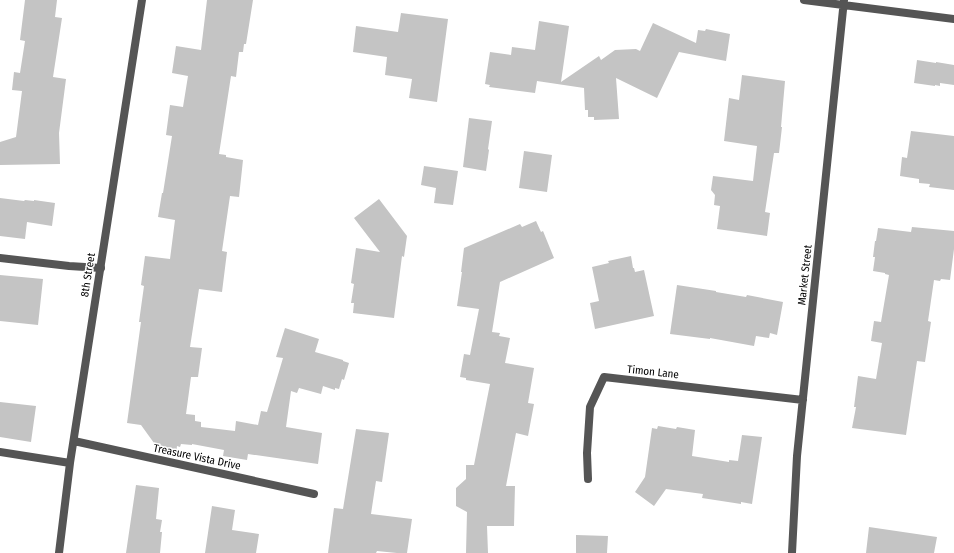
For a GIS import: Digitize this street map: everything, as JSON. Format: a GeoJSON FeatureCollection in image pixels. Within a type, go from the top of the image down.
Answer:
{"type":"FeatureCollection","features":[{"type":"Feature","properties":{"kind":"street","name":"8th Street"},"geometry":{"type":"LineString","coordinates":[[59,553],[70,463],[142,0]]}},
{"type":"Feature","properties":{"kind":"street"},"geometry":{"type":"LineString","coordinates":[[804,0],[844,3],[954,19]]}},
{"type":"Feature","properties":{"kind":"street","name":"Market Street"},"geometry":{"type":"LineString","coordinates":[[792,553],[797,456],[844,3]]}},
{"type":"Feature","properties":{"kind":"street"},"geometry":{"type":"LineString","coordinates":[[0,258],[101,268]]}},
{"type":"Feature","properties":{"kind":"street","name":"Timon Lane"},"geometry":{"type":"LineString","coordinates":[[588,478],[587,453],[590,407],[604,377],[803,400]]}},
{"type":"Feature","properties":{"kind":"street","name":"Treasure Vista Drive"},"geometry":{"type":"LineString","coordinates":[[74,441],[314,494]]}},
{"type":"Feature","properties":{"kind":"street"},"geometry":{"type":"LineString","coordinates":[[0,452],[70,463]]}},
{"type":"Feature","properties":{"kind":"building"},"geometry":{"type":"Polygon","coordinates":[[[25,0],[57,0],[55,17],[62,18],[53,77],[66,79],[59,133],[60,164],[0,165],[0,142],[16,137],[22,91],[12,90],[14,72],[20,73],[25,41],[20,40],[25,0]]]}},
{"type":"Feature","properties":{"kind":"building"},"geometry":{"type":"Polygon","coordinates":[[[207,0],[253,0],[246,44],[244,44],[243,52],[239,52],[236,77],[231,76],[219,154],[226,155],[226,157],[243,160],[239,197],[230,196],[222,251],[227,252],[222,292],[199,289],[190,347],[202,348],[198,377],[191,377],[186,414],[195,415],[195,421],[201,422],[201,427],[235,431],[236,421],[258,425],[261,411],[267,412],[283,358],[276,357],[285,328],[319,339],[315,352],[349,363],[344,380],[342,379],[339,389],[335,388],[335,390],[323,386],[321,394],[299,388],[297,393],[291,391],[286,427],[322,433],[318,464],[248,454],[247,460],[223,456],[224,450],[192,444],[181,444],[180,447],[177,446],[176,454],[157,452],[158,444],[154,443],[141,425],[127,423],[141,322],[139,322],[144,286],[141,285],[145,256],[170,259],[175,220],[158,217],[172,136],[166,135],[170,105],[183,107],[188,76],[172,73],[176,46],[201,50],[207,0]]]}},
{"type":"Feature","properties":{"kind":"building"},"geometry":{"type":"Polygon","coordinates":[[[401,13],[448,19],[437,102],[409,98],[412,79],[385,75],[387,57],[353,52],[356,26],[398,32],[401,13]]]}},
{"type":"Feature","properties":{"kind":"building"},"geometry":{"type":"Polygon","coordinates":[[[539,21],[569,26],[561,82],[599,56],[601,60],[615,50],[636,49],[640,51],[653,23],[696,43],[698,30],[705,31],[706,29],[730,34],[726,61],[679,52],[657,98],[616,78],[619,119],[594,120],[594,117],[588,117],[588,110],[585,110],[584,88],[537,81],[535,93],[489,87],[490,85],[485,84],[490,52],[511,55],[512,47],[535,50],[539,21]]]}},
{"type":"Feature","properties":{"kind":"building"},"geometry":{"type":"Polygon","coordinates":[[[917,60],[954,65],[954,85],[940,83],[940,86],[935,86],[914,83],[917,60]]]}},
{"type":"Feature","properties":{"kind":"building"},"geometry":{"type":"Polygon","coordinates":[[[742,75],[785,81],[779,153],[774,153],[765,212],[770,213],[767,236],[717,229],[720,206],[714,205],[715,195],[711,190],[713,176],[753,181],[757,146],[724,141],[729,98],[739,100],[742,75]]]}},
{"type":"Feature","properties":{"kind":"building"},"geometry":{"type":"Polygon","coordinates":[[[469,118],[492,121],[486,171],[463,167],[469,118]]]}},
{"type":"Feature","properties":{"kind":"building"},"geometry":{"type":"Polygon","coordinates":[[[911,131],[954,136],[954,190],[929,187],[930,184],[919,183],[919,179],[900,176],[902,157],[907,158],[911,131]]]}},
{"type":"Feature","properties":{"kind":"building"},"geometry":{"type":"Polygon","coordinates":[[[524,151],[552,155],[547,192],[519,188],[524,151]]]}},
{"type":"Feature","properties":{"kind":"building"},"geometry":{"type":"Polygon","coordinates":[[[424,166],[458,171],[453,205],[434,203],[436,188],[421,185],[424,166]]]}},
{"type":"Feature","properties":{"kind":"building"},"geometry":{"type":"Polygon","coordinates":[[[0,198],[55,203],[52,226],[27,222],[25,239],[0,236],[0,198]]]}},
{"type":"Feature","properties":{"kind":"building"},"geometry":{"type":"Polygon","coordinates":[[[379,199],[407,236],[404,257],[402,256],[394,318],[353,313],[354,303],[351,303],[354,284],[351,283],[356,248],[380,252],[354,218],[379,199]]]}},
{"type":"Feature","properties":{"kind":"building"},"geometry":{"type":"Polygon","coordinates":[[[536,221],[541,232],[543,231],[554,258],[500,282],[492,332],[500,333],[499,336],[510,338],[505,363],[534,368],[528,403],[534,404],[528,436],[516,433],[506,486],[515,486],[514,526],[487,526],[488,553],[466,553],[467,512],[456,506],[456,488],[466,479],[466,465],[474,465],[490,384],[466,380],[466,378],[460,377],[464,354],[470,355],[479,309],[457,306],[464,248],[520,224],[522,227],[536,221]]]}},
{"type":"Feature","properties":{"kind":"building"},"geometry":{"type":"Polygon","coordinates":[[[912,227],[954,231],[954,249],[950,280],[934,280],[928,321],[931,322],[925,362],[917,361],[906,435],[852,428],[856,407],[854,407],[858,376],[876,379],[882,343],[871,341],[874,321],[881,322],[889,275],[873,271],[875,257],[873,257],[878,228],[911,232],[912,227]]]}},
{"type":"Feature","properties":{"kind":"building"},"geometry":{"type":"Polygon","coordinates":[[[631,256],[635,272],[644,270],[654,316],[595,329],[590,303],[599,301],[592,267],[609,263],[608,261],[631,256]]]}},
{"type":"Feature","properties":{"kind":"building"},"geometry":{"type":"Polygon","coordinates":[[[0,275],[43,279],[38,325],[0,321],[0,275]]]}},
{"type":"Feature","properties":{"kind":"building"},"geometry":{"type":"Polygon","coordinates":[[[677,285],[746,297],[747,295],[783,302],[777,335],[770,333],[769,338],[756,336],[754,346],[710,338],[670,334],[677,285]]]}},
{"type":"Feature","properties":{"kind":"building"},"geometry":{"type":"Polygon","coordinates":[[[0,402],[36,406],[31,442],[0,437],[0,402]]]}},
{"type":"Feature","properties":{"kind":"building"},"geometry":{"type":"Polygon","coordinates":[[[658,426],[695,430],[692,456],[729,462],[729,460],[738,461],[742,435],[762,437],[752,504],[741,502],[741,504],[702,498],[703,494],[666,489],[654,506],[635,492],[645,477],[652,428],[657,429],[658,426]]]}},
{"type":"Feature","properties":{"kind":"building"},"geometry":{"type":"Polygon","coordinates":[[[356,429],[389,433],[382,482],[376,481],[371,514],[412,519],[407,553],[377,551],[376,553],[328,553],[334,508],[343,509],[356,429]]]}},
{"type":"Feature","properties":{"kind":"building"},"geometry":{"type":"Polygon","coordinates":[[[136,485],[159,488],[156,519],[162,520],[160,532],[162,532],[160,553],[126,553],[136,485]]]}},
{"type":"Feature","properties":{"kind":"building"},"geometry":{"type":"Polygon","coordinates":[[[212,506],[235,510],[232,530],[259,534],[256,553],[205,553],[212,506]]]}},
{"type":"Feature","properties":{"kind":"building"},"geometry":{"type":"Polygon","coordinates":[[[869,527],[937,537],[934,553],[866,553],[869,527]]]}},
{"type":"Feature","properties":{"kind":"building"},"geometry":{"type":"Polygon","coordinates":[[[576,535],[608,536],[607,553],[576,553],[576,535]]]}}]}
